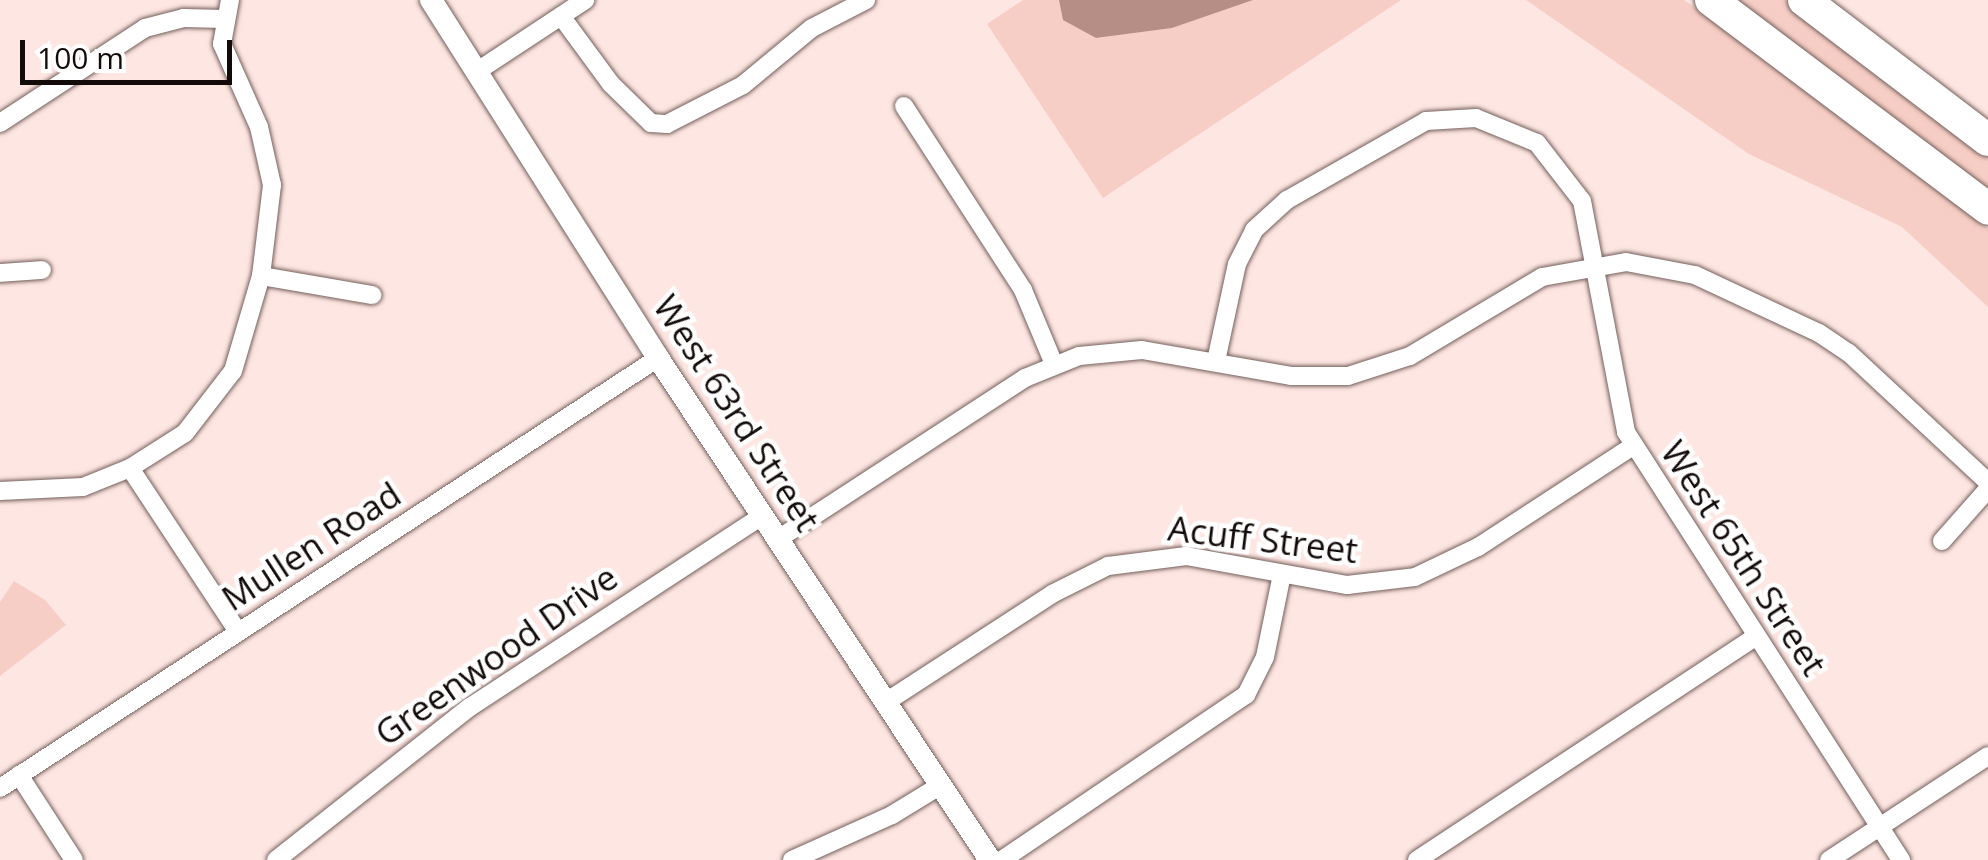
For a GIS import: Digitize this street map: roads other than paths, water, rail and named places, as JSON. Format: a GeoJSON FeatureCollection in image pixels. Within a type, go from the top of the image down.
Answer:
{"type":"FeatureCollection","features":[{"type":"Feature","properties":{"kind":"highway"},"geometry":{"type":"LineString","coordinates":[[1711,0],[1886,125],[1988,208]]}},
{"type":"Feature","properties":{"kind":"highway"},"geometry":{"type":"LineString","coordinates":[[1804,0],[1988,140]]}},
{"type":"Feature","properties":{"kind":"street"},"geometry":{"type":"LineString","coordinates":[[0,491],[83,487],[130,468],[172,444],[215,399],[246,339],[271,214],[268,160],[222,44],[230,0]]}},
{"type":"Feature","properties":{"kind":"street","name":"West 63rd Street"},"geometry":{"type":"LineString","coordinates":[[431,0],[658,358],[990,860]]}},
{"type":"Feature","properties":{"kind":"street"},"geometry":{"type":"LineString","coordinates":[[476,72],[585,0]]}},
{"type":"Feature","properties":{"kind":"street"},"geometry":{"type":"LineString","coordinates":[[561,16],[611,84],[652,123],[666,124],[742,85],[812,28],[866,0]]}},
{"type":"Feature","properties":{"kind":"street"},"geometry":{"type":"LineString","coordinates":[[0,123],[144,28],[184,18],[224,19]]}},
{"type":"Feature","properties":{"kind":"street"},"geometry":{"type":"LineString","coordinates":[[904,106],[1023,290],[1054,364]]}},
{"type":"Feature","properties":{"kind":"street","name":"West 65th Street"},"geometry":{"type":"LineString","coordinates":[[1216,361],[1237,264],[1254,230],[1287,200],[1383,142],[1451,117],[1489,120],[1526,135],[1572,180],[1594,266],[1616,405],[1633,446],[1901,860]]}},
{"type":"Feature","properties":{"kind":"street"},"geometry":{"type":"LineString","coordinates":[[778,539],[1054,364],[1112,350],[1216,361],[1292,376],[1348,376],[1410,356],[1542,277],[1626,262],[1679,270],[1819,333],[1849,352],[1988,485],[1942,541]]}},
{"type":"Feature","properties":{"kind":"street"},"geometry":{"type":"LineString","coordinates":[[0,273],[42,270]]}},
{"type":"Feature","properties":{"kind":"street"},"geometry":{"type":"LineString","coordinates":[[261,276],[372,295]]}},
{"type":"Feature","properties":{"kind":"street","name":"Mullen Road"},"geometry":{"type":"LineString","coordinates":[[0,788],[658,358]]}},
{"type":"Feature","properties":{"kind":"street","name":"Acuff Street"},"geometry":{"type":"LineString","coordinates":[[886,702],[1052,594],[1108,566],[1186,556],[1348,586],[1415,578],[1478,547],[1633,446]]}},
{"type":"Feature","properties":{"kind":"street"},"geometry":{"type":"LineString","coordinates":[[130,468],[238,632]]}},
{"type":"Feature","properties":{"kind":"street","name":"Greenwood Drive"},"geometry":{"type":"LineString","coordinates":[[276,860],[470,707],[762,516]]}},
{"type":"Feature","properties":{"kind":"street"},"geometry":{"type":"LineString","coordinates":[[1002,860],[1246,695],[1265,657],[1282,574]]}},
{"type":"Feature","properties":{"kind":"street"},"geometry":{"type":"LineString","coordinates":[[1417,860],[1755,637]]}},
{"type":"Feature","properties":{"kind":"street"},"geometry":{"type":"LineString","coordinates":[[1829,860],[1988,756]]}},
{"type":"Feature","properties":{"kind":"street"},"geometry":{"type":"LineString","coordinates":[[18,776],[74,860]]}},
{"type":"Feature","properties":{"kind":"street"},"geometry":{"type":"LineString","coordinates":[[792,860],[892,816],[941,785]]}}]}
